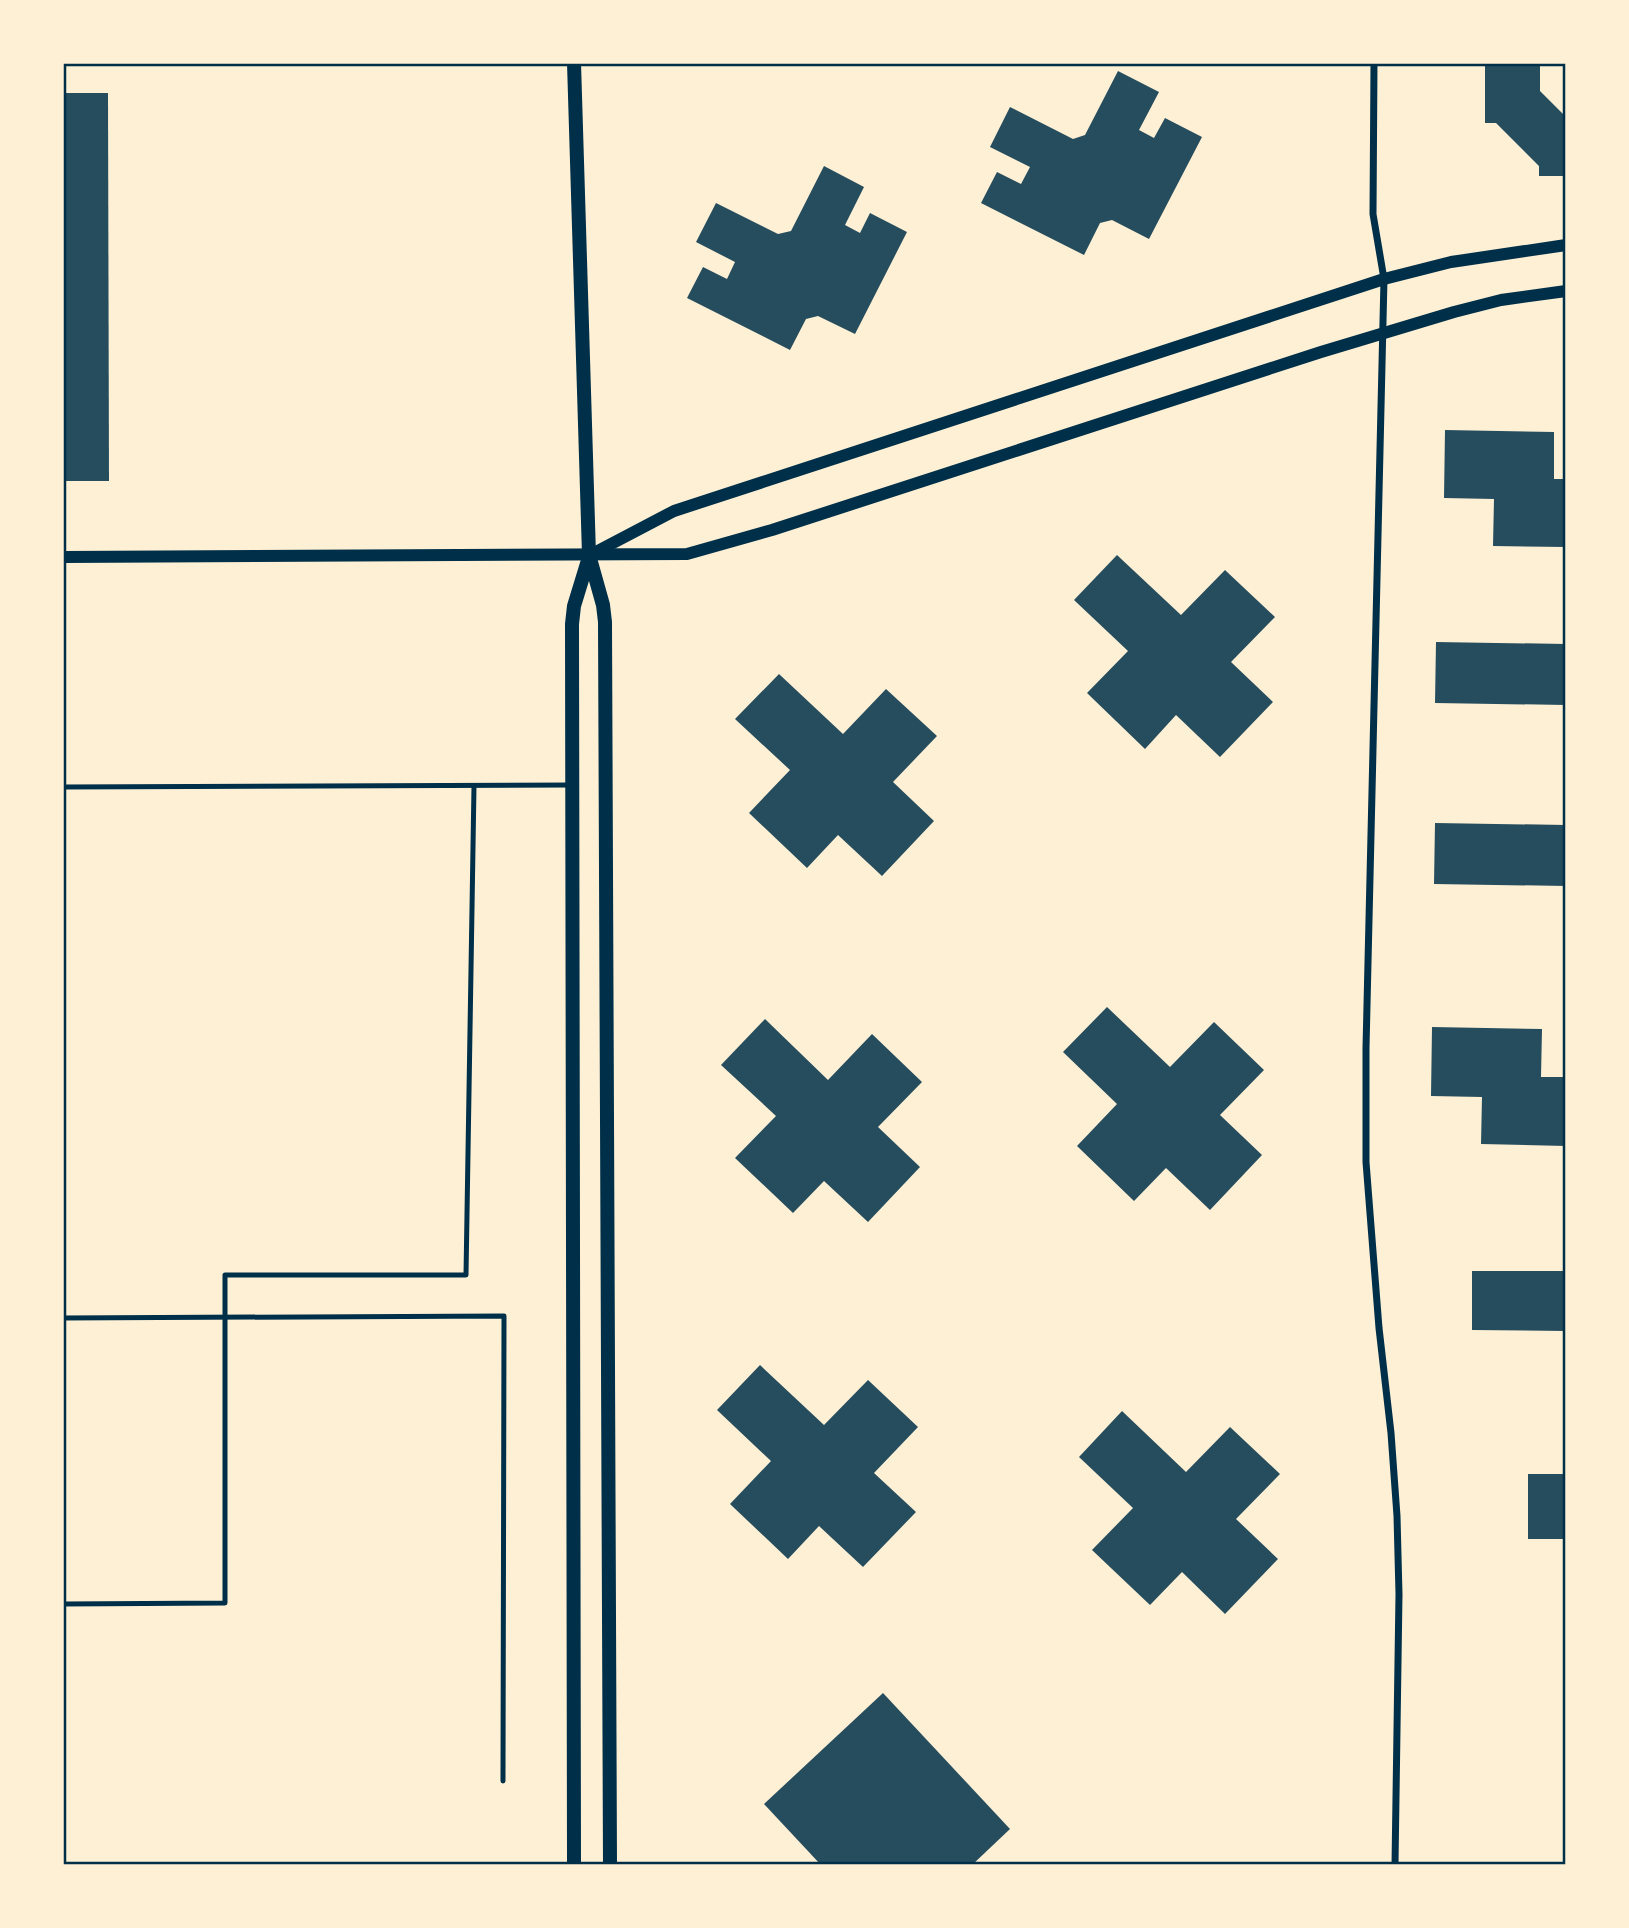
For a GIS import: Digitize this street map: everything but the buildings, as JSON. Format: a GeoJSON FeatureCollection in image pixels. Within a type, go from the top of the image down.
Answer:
{"type":"FeatureCollection","features":[{"type":"Feature","properties":{"kind":"main road"},"geometry":{"type":"LineString","coordinates":[[574,63],[589,555],[605,622],[610,1865]]}},
{"type":"Feature","properties":{"kind":"main road"},"geometry":{"type":"LineString","coordinates":[[574,1865],[572,624],[574,606],[589,555]]}},
{"type":"Feature","properties":{"kind":"street"},"geometry":{"type":"LineString","coordinates":[[1374,63],[1373,214],[1384,279],[1366,1034],[1366,1162],[1397,1516],[1399,1594],[1395,1865]]}},
{"type":"Feature","properties":{"kind":"street"},"geometry":{"type":"LineString","coordinates":[[589,555],[674,511],[1384,279],[1451,262],[1566,245]]}},
{"type":"Feature","properties":{"kind":"street"},"geometry":{"type":"LineString","coordinates":[[63,557],[687,554],[772,530],[1383,333],[1501,300],[1566,290]]}},
{"type":"Feature","properties":{"kind":"lane"},"geometry":{"type":"LineString","coordinates":[[63,787],[572,785]]}},
{"type":"Feature","properties":{"kind":"lane"},"geometry":{"type":"LineString","coordinates":[[63,1604],[225,1603],[225,1275],[466,1275],[474,786]]}},
{"type":"Feature","properties":{"kind":"lane"},"geometry":{"type":"LineString","coordinates":[[63,1318],[504,1317],[503,1781]]}}]}
